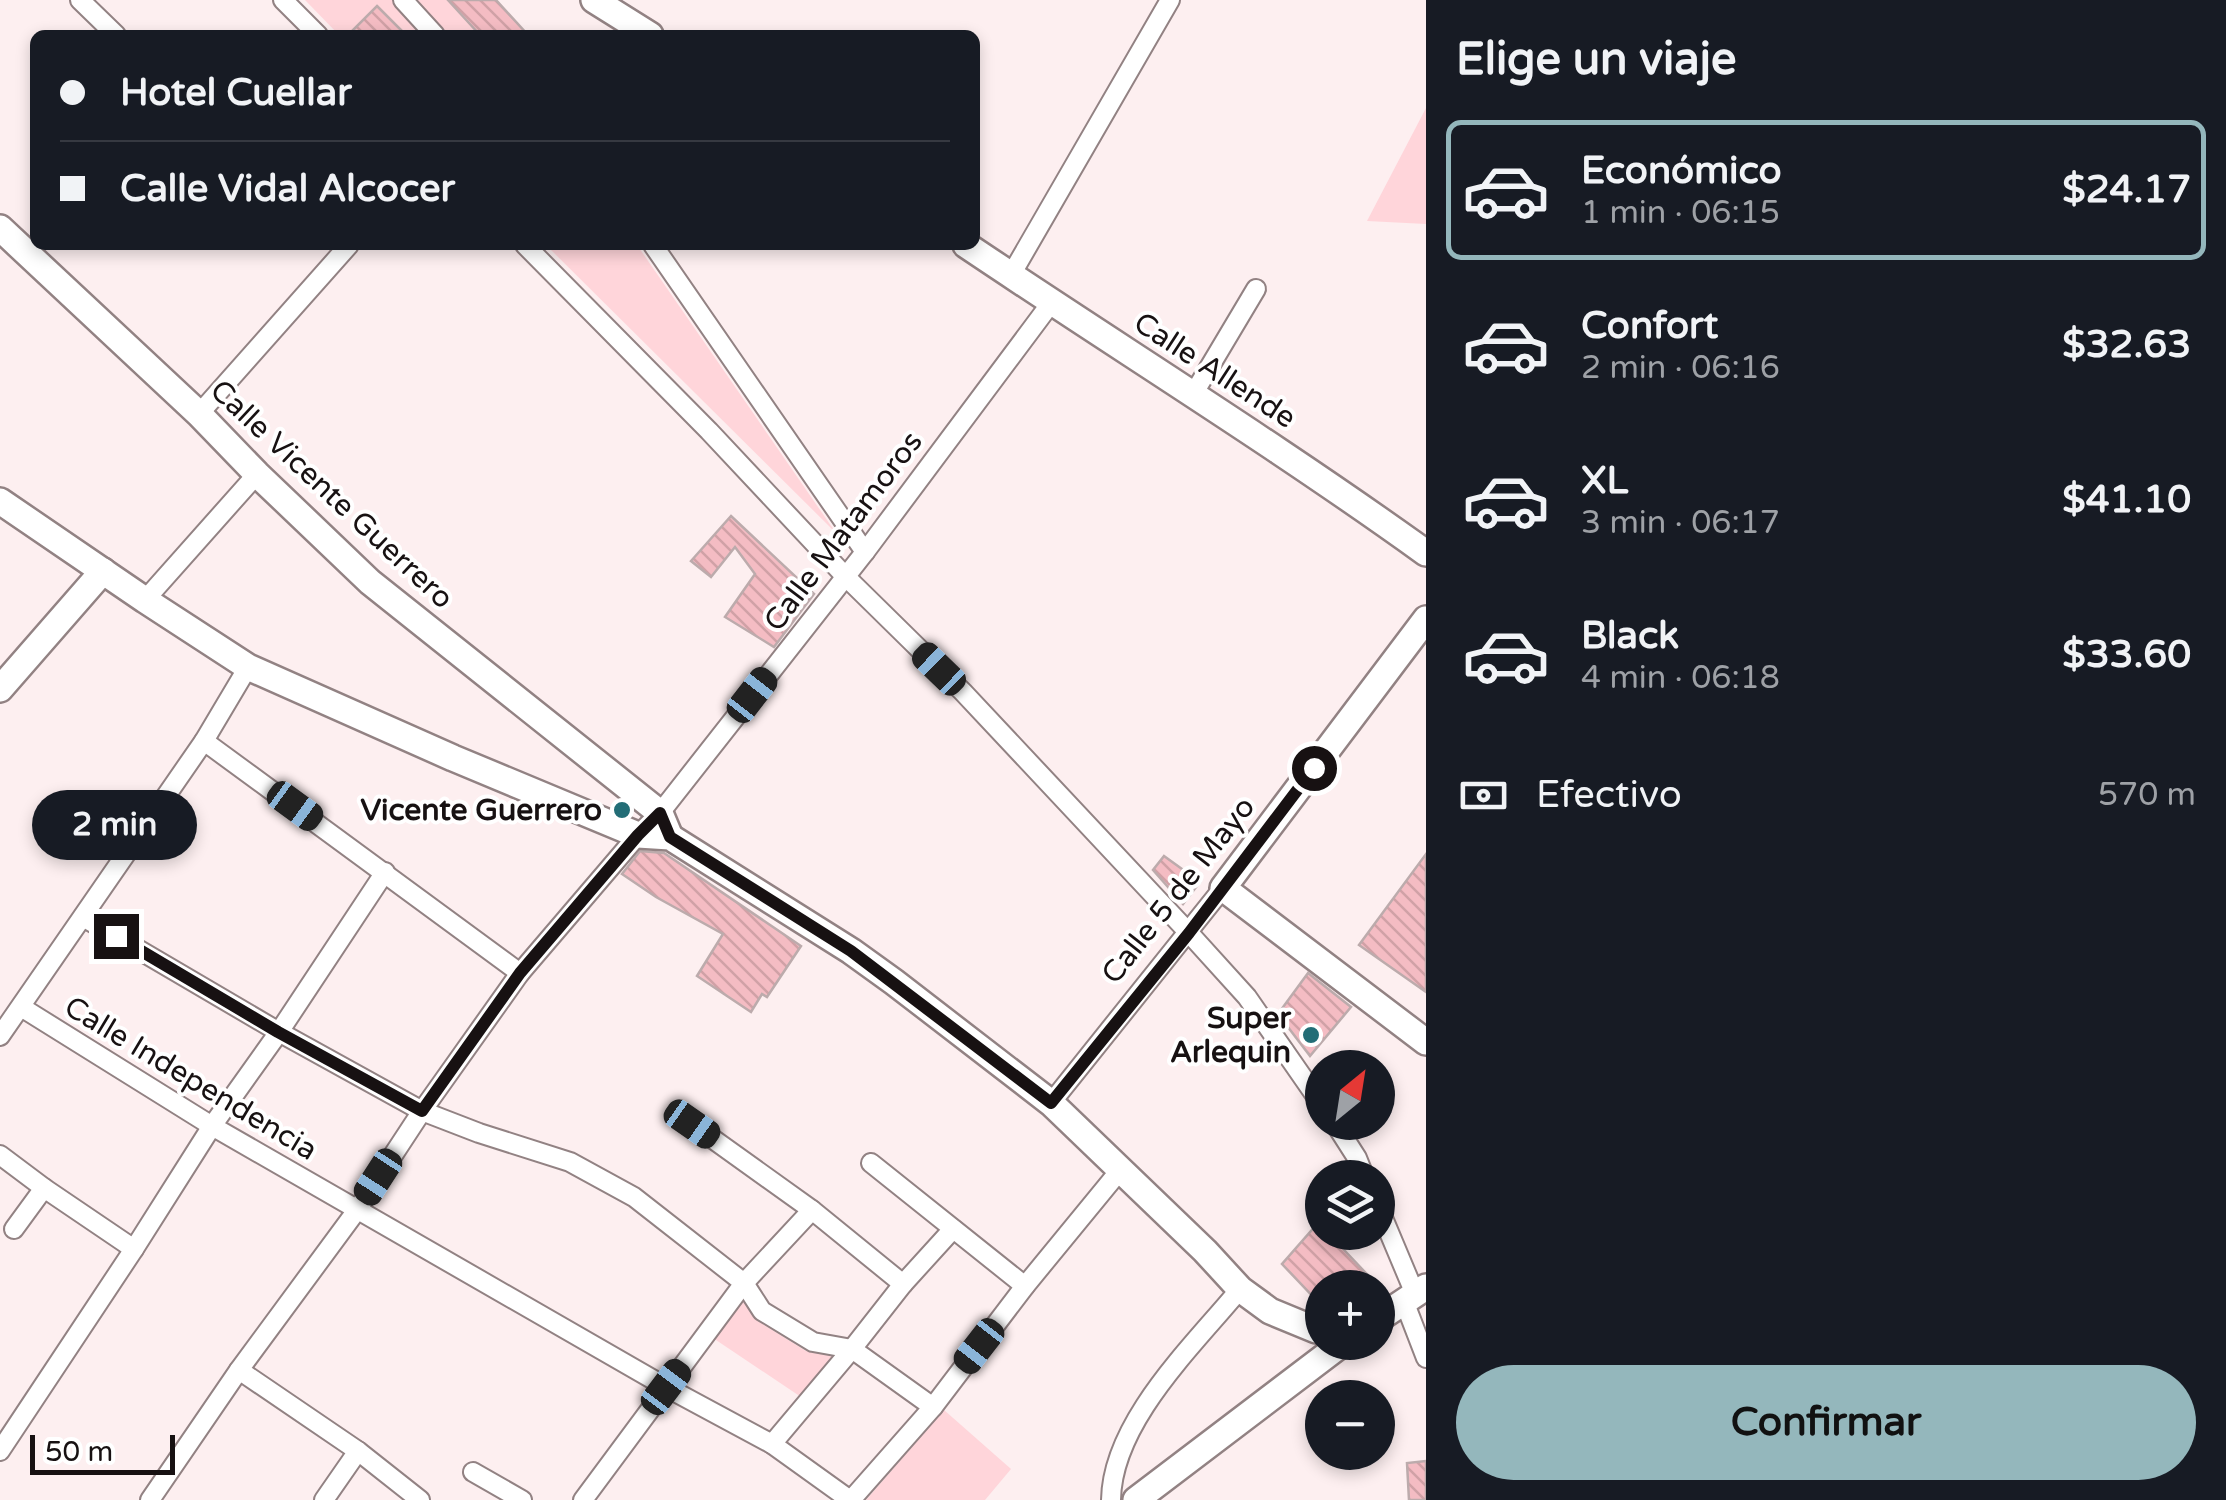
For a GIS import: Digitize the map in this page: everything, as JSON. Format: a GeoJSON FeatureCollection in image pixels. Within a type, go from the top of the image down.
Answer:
{"type":"FeatureCollection","features":[{"type":"Feature","properties":{"kind":"street"},"geometry":{"type":"LineString","coordinates":[[80,0],[111,30]]}},
{"type":"Feature","properties":{"kind":"street"},"geometry":{"type":"LineString","coordinates":[[283,0],[313,30]]}},
{"type":"Feature","properties":{"kind":"street"},"geometry":{"type":"LineString","coordinates":[[403,0],[430,30]]}},
{"type":"Feature","properties":{"kind":"street"},"geometry":{"type":"LineString","coordinates":[[594,0],[642,30]]}},
{"type":"Feature","properties":{"kind":"street"},"geometry":{"type":"LineString","coordinates":[[1011,275],[1170,0]]}},
{"type":"Feature","properties":{"kind":"street","name":"Calle Vicente Guerrero"},"geometry":{"type":"LineString","coordinates":[[0,228],[199,414],[370,582],[665,825],[851,951],[1051,1103],[1240,1289],[1270,1311],[1305,1325]]}},
{"type":"Feature","properties":{"kind":"street"},"geometry":{"type":"LineString","coordinates":[[199,414],[337,250]]}},
{"type":"Feature","properties":{"kind":"street"},"geometry":{"type":"LineString","coordinates":[[531,250],[709,430],[845,576],[963,692],[1189,933],[1247,997],[1305,1081]]}},
{"type":"Feature","properties":{"kind":"street"},"geometry":{"type":"LineString","coordinates":[[656,250],[864,552]]}},
{"type":"Feature","properties":{"kind":"street","name":"Calle Allende"},"geometry":{"type":"LineString","coordinates":[[974,250],[1194,394],[1426,553]]}},
{"type":"Feature","properties":{"kind":"street"},"geometry":{"type":"LineString","coordinates":[[1194,394],[1256,288]]}},
{"type":"Feature","properties":{"kind":"street","name":"Calle Matamoros"},"geometry":{"type":"LineString","coordinates":[[665,825],[845,576],[1051,303]]}},
{"type":"Feature","properties":{"kind":"street"},"geometry":{"type":"LineString","coordinates":[[145,600],[257,474]]}},
{"type":"Feature","properties":{"kind":"street","name":"Calle Vicente Guerrero"},"geometry":{"type":"LineString","coordinates":[[0,501],[248,667],[638,835],[665,825]]}},
{"type":"Feature","properties":{"kind":"street"},"geometry":{"type":"LineString","coordinates":[[0,689],[103,571]]}},
{"type":"Feature","properties":{"kind":"street","name":"Calle 5 de Mayo"},"geometry":{"type":"LineString","coordinates":[[1051,1103],[1189,933],[1426,619]]}},
{"type":"Feature","properties":{"kind":"street"},"geometry":{"type":"LineString","coordinates":[[0,1036],[204,741],[248,667]]}},
{"type":"Feature","properties":{"kind":"street"},"geometry":{"type":"LineString","coordinates":[[204,741],[520,973]]}},
{"type":"Feature","properties":{"kind":"street"},"geometry":{"type":"LineString","coordinates":[[150,1500],[520,973],[638,835]]}},
{"type":"Feature","properties":{"kind":"street"},"geometry":{"type":"LineString","coordinates":[[0,1451],[212,1126],[386,872]]}},
{"type":"Feature","properties":{"kind":"street"},"geometry":{"type":"LineString","coordinates":[[1223,888],[1426,1042]]}},
{"type":"Feature","properties":{"kind":"street"},"geometry":{"type":"LineString","coordinates":[[84,917],[278,1032],[422,1111],[570,1162],[634,1198],[744,1284],[762,1311],[813,1342],[852,1349],[932,1407]]}},
{"type":"Feature","properties":{"kind":"street","name":"Calle Independencia"},"geometry":{"type":"LineString","coordinates":[[21,1006],[212,1126],[772,1444],[850,1500]]}},
{"type":"Feature","properties":{"kind":"street"},"geometry":{"type":"LineString","coordinates":[[692,1124],[812,1210],[903,1284]]}},
{"type":"Feature","properties":{"kind":"street"},"geometry":{"type":"LineString","coordinates":[[0,1154],[134,1248]]}},
{"type":"Feature","properties":{"kind":"street"},"geometry":{"type":"LineString","coordinates":[[871,1163],[1025,1286]]}},
{"type":"Feature","properties":{"kind":"street"},"geometry":{"type":"LineString","coordinates":[[850,1500],[932,1407],[1121,1169]]}},
{"type":"Feature","properties":{"kind":"street"},"geometry":{"type":"LineString","coordinates":[[14,1229],[44,1188]]}},
{"type":"Feature","properties":{"kind":"street"},"geometry":{"type":"LineString","coordinates":[[583,1500],[744,1284],[812,1210]]}},
{"type":"Feature","properties":{"kind":"street"},"geometry":{"type":"LineString","coordinates":[[772,1444],[952,1229]]}},
{"type":"Feature","properties":{"kind":"street"},"geometry":{"type":"LineString","coordinates":[[1395,1246],[1415,1294],[1426,1358]]}},
{"type":"Feature","properties":{"kind":"street"},"geometry":{"type":"LineString","coordinates":[[1111,1500],[1116,1462],[1136,1422],[1170,1369],[1240,1289]]}},
{"type":"Feature","properties":{"kind":"street"},"geometry":{"type":"LineString","coordinates":[[1136,1500],[1320,1360]]}},
{"type":"Feature","properties":{"kind":"street"},"geometry":{"type":"LineString","coordinates":[[239,1370],[420,1500]]}},
{"type":"Feature","properties":{"kind":"street"},"geometry":{"type":"LineString","coordinates":[[324,1500],[358,1452]]}},
{"type":"Feature","properties":{"kind":"street"},"geometry":{"type":"LineString","coordinates":[[473,1472],[522,1500]]}},
{"type":"Feature","properties":{"kind":"shaded area"},"geometry":{"type":"Polygon","coordinates":[[[305,0],[479,0],[511,30],[334,30],[305,0]]]}},
{"type":"Feature","properties":{"kind":"shaded area"},"geometry":{"type":"Polygon","coordinates":[[[1426,108],[1426,224],[1367,221],[1426,108]]]}},
{"type":"Feature","properties":{"kind":"shaded area"},"geometry":{"type":"Polygon","coordinates":[[[551,250],[640,250],[836,533],[551,250]]]}},
{"type":"Feature","properties":{"kind":"shaded area"},"geometry":{"type":"Polygon","coordinates":[[[744,1298],[758,1321],[806,1351],[836,1353],[801,1397],[713,1338],[744,1298]]]}},
{"type":"Feature","properties":{"kind":"shaded area"},"geometry":{"type":"Polygon","coordinates":[[[944,1410],[1011,1469],[985,1500],[866,1500],[944,1410]]]}},
{"type":"Feature","properties":{"kind":"building"},"geometry":{"type":"Polygon","coordinates":[[[448,0],[496,0],[523,30],[475,30],[448,0]]]}},
{"type":"Feature","properties":{"kind":"building"},"geometry":{"type":"Polygon","coordinates":[[[377,6],[401,30],[353,30],[377,6]]]}},
{"type":"Feature","properties":{"kind":"building"},"geometry":{"type":"Polygon","coordinates":[[[731,516],[814,594],[774,647],[725,617],[755,574],[735,547],[711,577],[691,561],[731,516]]]}},
{"type":"Feature","properties":{"kind":"building"},"geometry":{"type":"Polygon","coordinates":[[[640,851],[664,853],[801,946],[767,997],[762,994],[751,1012],[697,976],[723,934],[622,874],[640,851]]]}},
{"type":"Feature","properties":{"kind":"building"},"geometry":{"type":"Polygon","coordinates":[[[1426,854],[1426,992],[1359,945],[1426,854]]]}},
{"type":"Feature","properties":{"kind":"building"},"geometry":{"type":"Polygon","coordinates":[[[1164,856],[1200,882],[1183,904],[1153,870],[1164,856]]]}},
{"type":"Feature","properties":{"kind":"building","name":"Super Arlequin"},"geometry":{"type":"Polygon","coordinates":[[[1308,973],[1351,1007],[1315,1050],[1305,1050],[1278,1014],[1308,973]]]}},
{"type":"Feature","properties":{"kind":"building"},"geometry":{"type":"Polygon","coordinates":[[[1305,1238],[1305,1250],[1344,1250],[1363,1270],[1305,1270],[1305,1288],[1282,1264],[1305,1238]]]}},
{"type":"Feature","properties":{"kind":"building"},"geometry":{"type":"Polygon","coordinates":[[[1426,1461],[1426,1500],[1409,1500],[1407,1463],[1426,1461]]]}},
{"type":"Feature","properties":{"kind":"place","name":"Vicente Guerrero"},"geometry":{"type":"Point","coordinates":[622,810]}},
{"type":"Feature","properties":{"kind":"place","name":"Super Arlequin"},"geometry":{"type":"Point","coordinates":[1311,1035]}},
{"type":"Feature","properties":{"kind":"route"},"geometry":{"type":"LineString","coordinates":[[116,936],[422,1111],[520,973],[660,813],[670,837],[851,951],[1051,1103],[1189,933],[1314,768]]}}]}
